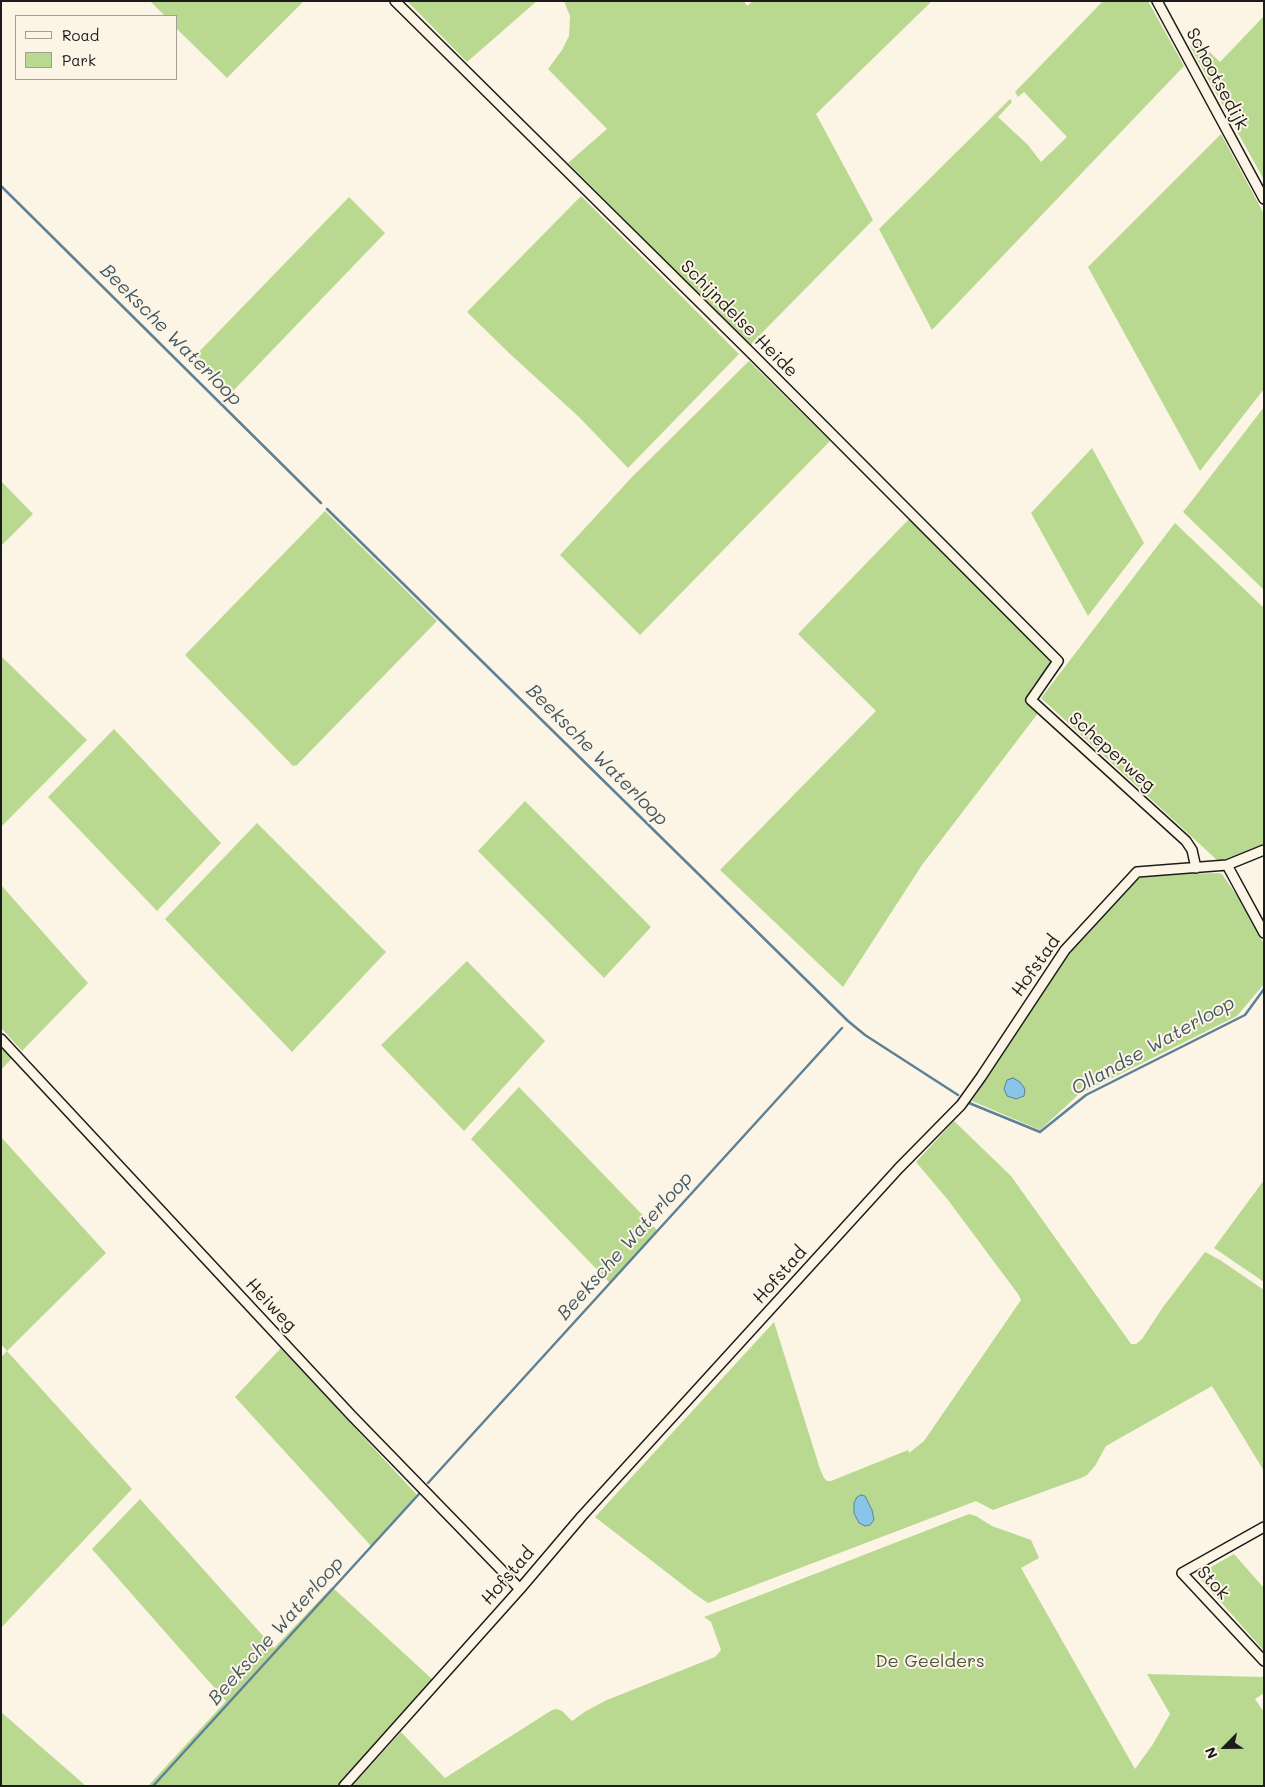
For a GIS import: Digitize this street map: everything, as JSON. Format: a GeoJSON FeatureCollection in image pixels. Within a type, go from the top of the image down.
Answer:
{"type":"FeatureCollection","features":[{"type":"Feature","properties":{"kind":"street","name":"Schijndelse Heide"},"geometry":{"type":"LineString","coordinates":[[395,1],[750,352],[1058,661]]}},
{"type":"Feature","properties":{"kind":"street","name":"Schootsedijk"},"geometry":{"type":"LineString","coordinates":[[1157,1],[1264,199]]}},
{"type":"Feature","properties":{"kind":"street","name":"Scheperweg"},"geometry":{"type":"LineString","coordinates":[[1058,661],[1031,700],[1186,841],[1192,850],[1196,868]]}},
{"type":"Feature","properties":{"kind":"street","name":"Hofstad"},"geometry":{"type":"LineString","coordinates":[[344,1786],[582,1516],[879,1190],[961,1105],[981,1078],[1064,950],[1136,872],[1227,865],[1264,850]]}},
{"type":"Feature","properties":{"kind":"street"},"geometry":{"type":"LineString","coordinates":[[1227,865],[1264,933]]}},
{"type":"Feature","properties":{"kind":"street","name":"Heiweg"},"geometry":{"type":"LineString","coordinates":[[1,1039],[352,1416],[520,1588]]}},
{"type":"Feature","properties":{"kind":"street","name":"Stok"},"geometry":{"type":"LineString","coordinates":[[1264,1527],[1182,1573],[1264,1661]]}},
{"type":"Feature","properties":{"kind":"green space"},"geometry":{"type":"Polygon","coordinates":[[[150,1],[304,1],[227,78],[178,30],[178,15],[164,15],[150,1]]]}},
{"type":"Feature","properties":{"kind":"green space"},"geometry":{"type":"Polygon","coordinates":[[[407,1],[537,1],[467,62],[407,1]]]}},
{"type":"Feature","properties":{"kind":"green space"},"geometry":{"type":"Polygon","coordinates":[[[564,1],[744,1],[747,6],[753,1],[932,1],[816,114],[873,220],[751,346],[568,163],[607,129],[548,69],[562,50],[569,36],[570,16],[564,1]]]}},
{"type":"Feature","properties":{"kind":"green space"},"geometry":{"type":"Polygon","coordinates":[[[1103,1],[1148,1],[1184,66],[932,330],[879,229],[1010,99],[1012,102],[998,117],[1028,145],[1041,162],[1067,137],[1024,92],[1018,97],[1015,92],[1103,1]]]}},
{"type":"Feature","properties":{"kind":"green space"},"geometry":{"type":"Polygon","coordinates":[[[1264,16],[1264,180],[1190,46],[1197,40],[1220,62],[1264,16]]]}},
{"type":"Feature","properties":{"kind":"green space"},"geometry":{"type":"Polygon","coordinates":[[[1221,134],[1264,214],[1264,389],[1200,471],[1088,267],[1221,134]]]}},
{"type":"Feature","properties":{"kind":"green space"},"geometry":{"type":"Polygon","coordinates":[[[581,196],[739,354],[628,468],[579,417],[467,312],[581,196]]]}},
{"type":"Feature","properties":{"kind":"green space"},"geometry":{"type":"Polygon","coordinates":[[[349,197],[385,233],[233,391],[199,357],[195,356],[349,197]]]}},
{"type":"Feature","properties":{"kind":"green space"},"geometry":{"type":"Polygon","coordinates":[[[749,361],[830,441],[640,635],[560,555],[632,477],[749,361]]]}},
{"type":"Feature","properties":{"kind":"green space"},"geometry":{"type":"Polygon","coordinates":[[[1264,407],[1264,590],[1183,512],[1264,407]]]}},
{"type":"Feature","properties":{"kind":"green space"},"geometry":{"type":"Polygon","coordinates":[[[1092,448],[1144,543],[1088,616],[1031,513],[1092,448]]]}},
{"type":"Feature","properties":{"kind":"green space"},"geometry":{"type":"Polygon","coordinates":[[[1,481],[33,514],[1,546],[1,481]]]}},
{"type":"Feature","properties":{"kind":"green space"},"geometry":{"type":"Polygon","coordinates":[[[325,511],[437,621],[297,765],[293,766],[185,655],[325,511]]]}},
{"type":"Feature","properties":{"kind":"green space"},"geometry":{"type":"Polygon","coordinates":[[[909,519],[1053,661],[1032,687],[1028,696],[1028,699],[1039,712],[922,865],[843,987],[720,870],[876,711],[798,634],[909,519]]]}},
{"type":"Feature","properties":{"kind":"green space"},"geometry":{"type":"Polygon","coordinates":[[[1175,523],[1264,608],[1264,844],[1220,861],[1041,698],[1175,523]]]}},
{"type":"Feature","properties":{"kind":"green space"},"geometry":{"type":"Polygon","coordinates":[[[1,656],[87,740],[1,827],[1,656]]]}},
{"type":"Feature","properties":{"kind":"green space"},"geometry":{"type":"Polygon","coordinates":[[[114,729],[221,843],[157,911],[48,797],[114,729]]]}},
{"type":"Feature","properties":{"kind":"green space"},"geometry":{"type":"Polygon","coordinates":[[[525,801],[651,927],[604,978],[478,851],[525,801]]]}},
{"type":"Feature","properties":{"kind":"green space"},"geometry":{"type":"Polygon","coordinates":[[[257,823],[386,952],[292,1052],[165,919],[257,823]]]}},
{"type":"Feature","properties":{"kind":"green space"},"geometry":{"type":"Polygon","coordinates":[[[1222,874],[1242,903],[1255,924],[1264,945],[1264,984],[1237,1016],[1078,1095],[1040,1130],[972,1101],[1067,953],[1140,875],[1222,874]]]}},
{"type":"Feature","properties":{"kind":"green space"},"geometry":{"type":"Polygon","coordinates":[[[1,885],[88,983],[22,1051],[1,1028],[1,885]]]}},
{"type":"Feature","properties":{"kind":"green space"},"geometry":{"type":"Polygon","coordinates":[[[467,961],[545,1041],[464,1131],[381,1045],[467,961]]]}},
{"type":"Feature","properties":{"kind":"green space"},"geometry":{"type":"Polygon","coordinates":[[[1,1046],[12,1058],[1,1070],[1,1046]]]}},
{"type":"Feature","properties":{"kind":"green space"},"geometry":{"type":"Polygon","coordinates":[[[519,1087],[658,1231],[610,1283],[471,1139],[519,1087]]]}},
{"type":"Feature","properties":{"kind":"green space"},"geometry":{"type":"Polygon","coordinates":[[[954,1121],[1011,1176],[1131,1344],[1136,1344],[1142,1339],[1163,1307],[1205,1252],[1264,1290],[1264,1471],[1212,1386],[1106,1446],[1095,1466],[1087,1475],[1081,1478],[993,1510],[976,1501],[708,1603],[595,1517],[774,1322],[820,1469],[824,1478],[827,1481],[831,1481],[908,1450],[909,1453],[924,1441],[1021,1300],[948,1200],[916,1162],[954,1121]]]}},
{"type":"Feature","properties":{"kind":"green space"},"geometry":{"type":"Polygon","coordinates":[[[1,1137],[106,1253],[7,1351],[1,1344],[1,1137]]]}},
{"type":"Feature","properties":{"kind":"green space"},"geometry":{"type":"Polygon","coordinates":[[[1264,1180],[1264,1282],[1214,1248],[1264,1180]]]}},
{"type":"Feature","properties":{"kind":"green space"},"geometry":{"type":"Polygon","coordinates":[[[281,1348],[417,1495],[371,1546],[235,1397],[281,1348]]]}},
{"type":"Feature","properties":{"kind":"green space"},"geometry":{"type":"Polygon","coordinates":[[[7,1351],[132,1489],[1,1628],[1,1357],[7,1351]]]}},
{"type":"Feature","properties":{"kind":"green space"},"geometry":{"type":"Polygon","coordinates":[[[140,1499],[274,1648],[332,1587],[433,1680],[338,1786],[148,1786],[226,1701],[92,1549],[140,1499]]]}},
{"type":"Feature","properties":{"kind":"green space","name":"De Geelders"},"geometry":{"type":"Polygon","coordinates":[[[969,1514],[992,1526],[1031,1540],[1039,1558],[1021,1568],[1135,1769],[1153,1744],[1170,1714],[1147,1674],[1264,1677],[1264,1693],[1255,1699],[1264,1712],[1264,1786],[352,1786],[401,1732],[445,1778],[552,1710],[562,1711],[572,1721],[607,1700],[715,1657],[721,1650],[711,1622],[704,1617],[969,1514]]]}},
{"type":"Feature","properties":{"kind":"green space"},"geometry":{"type":"Polygon","coordinates":[[[1234,1554],[1264,1588],[1264,1651],[1197,1575],[1234,1554]]]}},
{"type":"Feature","properties":{"kind":"green space"},"geometry":{"type":"Polygon","coordinates":[[[1,1712],[86,1786],[1,1786],[1,1712]]]}},
{"type":"Feature","properties":{"kind":"water"},"geometry":{"type":"Polygon","coordinates":[[[1013,1078],[1020,1082],[1025,1089],[1024,1096],[1016,1099],[1007,1096],[1004,1089],[1007,1080],[1013,1078]]]}},
{"type":"Feature","properties":{"kind":"water"},"geometry":{"type":"Polygon","coordinates":[[[865,1496],[872,1510],[874,1520],[870,1525],[865,1526],[859,1523],[854,1513],[854,1503],[857,1497],[865,1496]]]}},
{"type":"Feature","properties":{"kind":"waterway","name":"Beeksche Waterloop"},"geometry":{"type":"LineString","coordinates":[[1,186],[321,503]]}},
{"type":"Feature","properties":{"kind":"waterway","name":"Beeksche Waterloop"},"geometry":{"type":"LineString","coordinates":[[327,509],[848,1021],[865,1035],[958,1095]]}},
{"type":"Feature","properties":{"kind":"waterway","name":"Ollandse Waterloop"},"geometry":{"type":"LineString","coordinates":[[969,1103],[1040,1132],[1086,1095],[1245,1015],[1264,989]]}},
{"type":"Feature","properties":{"kind":"waterway","name":"Beeksche Waterloop"},"geometry":{"type":"LineString","coordinates":[[428,1483],[842,1028]]}},
{"type":"Feature","properties":{"kind":"waterway","name":"Beeksche Waterloop"},"geometry":{"type":"LineString","coordinates":[[153,1786],[419,1494]]}}]}
